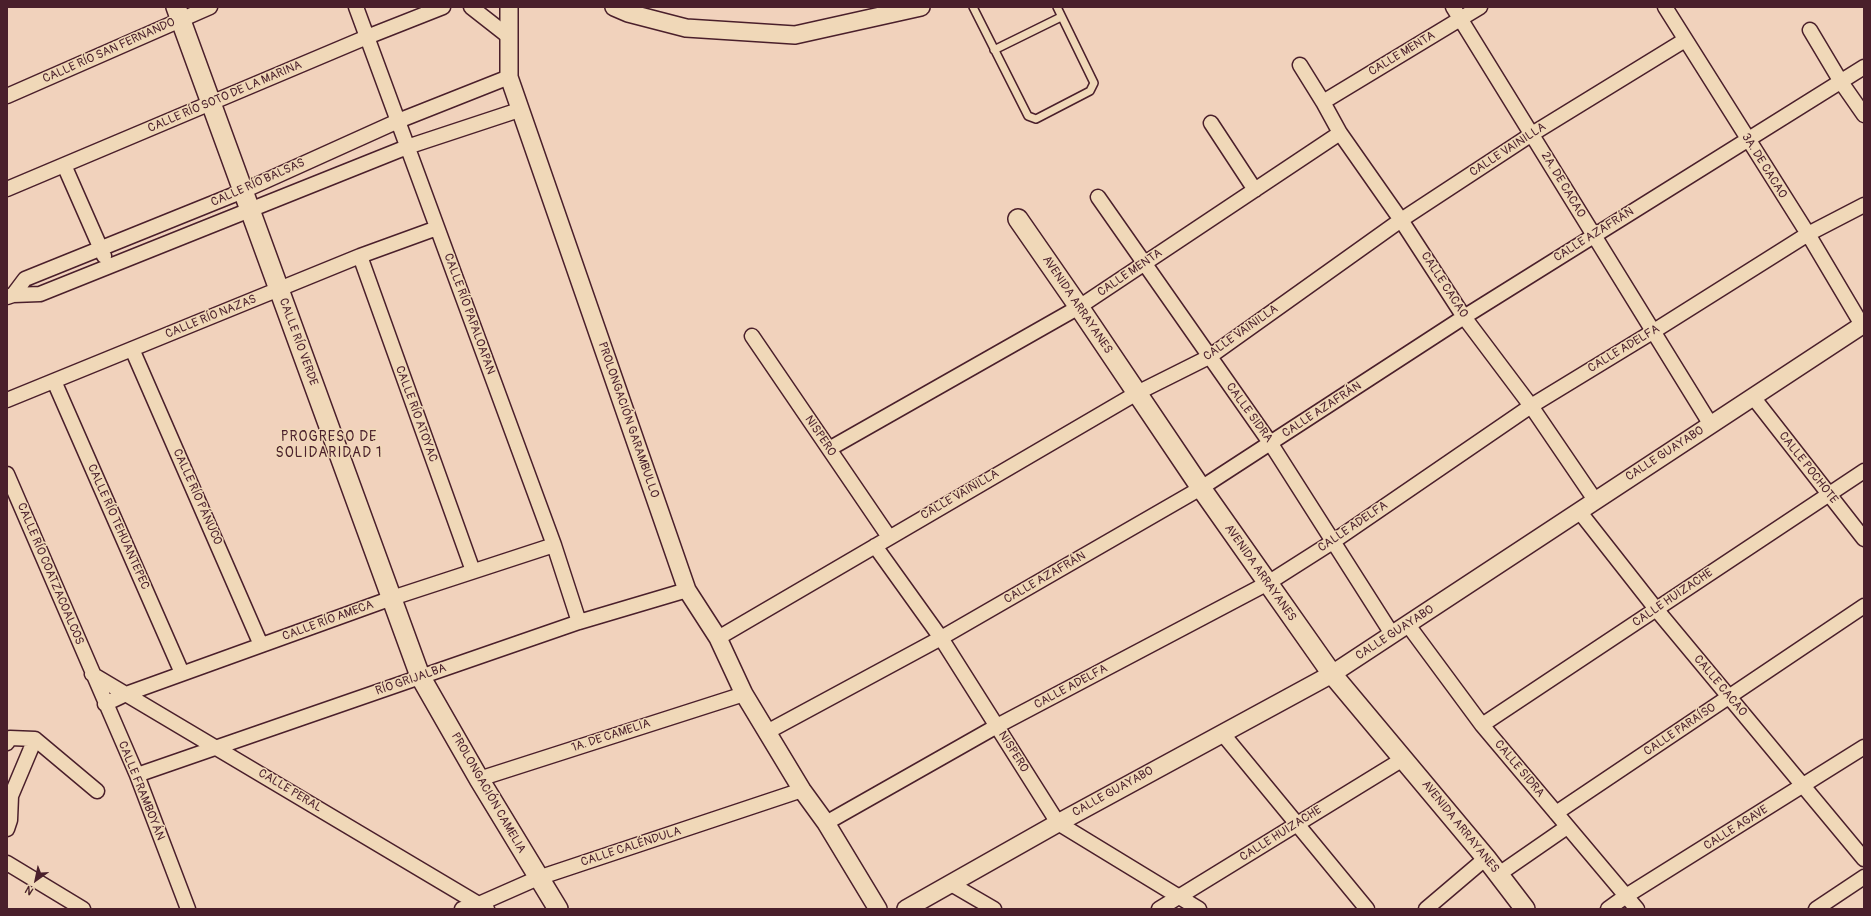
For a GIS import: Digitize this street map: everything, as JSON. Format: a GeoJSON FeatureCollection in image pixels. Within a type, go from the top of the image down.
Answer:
{"type":"FeatureCollection","features":[{"type":"Feature","properties":{"kind":"main road","name":"CALLE RÍO VERDE"},"geometry":{"type":"LineString","coordinates":[[178,13],[420,676]]}},
{"type":"Feature","properties":{"kind":"main road","name":"AVENIDA ARRAYANES"},"geometry":{"type":"LineString","coordinates":[[1018,219],[1201,488],[1332,674],[1486,858],[1525,909]]}},
{"type":"Feature","properties":{"kind":"main road","name":"PROLONGACIÓN CAMELIA"},"geometry":{"type":"LineString","coordinates":[[420,676],[479,779],[558,909]]}},
{"type":"Feature","properties":{"kind":"street","name":"CALLE RÍO SAN FERNANDO"},"geometry":{"type":"LineString","coordinates":[[7,96],[178,13],[210,7]]}},
{"type":"Feature","properties":{"kind":"street","name":"CALLE RÍO PAPALOAPAN"},"geometry":{"type":"LineString","coordinates":[[356,7],[554,545],[579,622]]}},
{"type":"Feature","properties":{"kind":"street","name":"CALLE RÍO SOTO DE LA MARINA"},"geometry":{"type":"LineString","coordinates":[[7,189],[367,37],[443,7]]}},
{"type":"Feature","properties":{"kind":"street"},"geometry":{"type":"LineString","coordinates":[[471,7],[508,36]]}},
{"type":"Feature","properties":{"kind":"street","name":"PROLONGACIÓN GARAMBULLO"},"geometry":{"type":"LineString","coordinates":[[509,7],[509,77],[519,110],[687,590],[718,638],[744,694],[802,790],[826,823],[878,909]]}},
{"type":"Feature","properties":{"kind":"street"},"geometry":{"type":"LineString","coordinates":[[614,7],[628,13],[686,28],[795,35],[921,7]]}},
{"type":"Feature","properties":{"kind":"street","name":"2A. DE CACAO"},"geometry":{"type":"LineString","coordinates":[[1453,7],[1459,20],[1532,134],[1593,236],[1654,331],[1710,425]]}},
{"type":"Feature","properties":{"kind":"street","name":"CALLE MENTA"},"geometry":{"type":"LineString","coordinates":[[1323,102],[1480,7]]}},
{"type":"Feature","properties":{"kind":"street","name":"3A. DE CACAO"},"geometry":{"type":"LineString","coordinates":[[1665,7],[1863,324]]}},
{"type":"Feature","properties":{"kind":"street"},"geometry":{"type":"LineString","coordinates":[[1810,30],[1840,82],[1864,115]]}},
{"type":"Feature","properties":{"kind":"street","name":"CALLE VAINILLA"},"geometry":{"type":"LineString","coordinates":[[718,638],[875,546],[889,536],[1137,393],[1209,357],[1401,220],[1532,134],[1685,40]]}},
{"type":"Feature","properties":{"kind":"street","name":"CALLE CACAO"},"geometry":{"type":"LineString","coordinates":[[1300,66],[1323,102],[1340,133],[1401,220],[1464,317],[1531,406],[1595,500]]}},
{"type":"Feature","properties":{"kind":"street","name":"CALLE AZAFRÁN"},"geometry":{"type":"LineString","coordinates":[[767,732],[941,638],[1201,488],[1271,444],[1464,317],[1864,67]]}},
{"type":"Feature","properties":{"kind":"street","name":"CALLE RÍO BALSAS"},"geometry":{"type":"LineString","coordinates":[[10,296],[26,279],[243,191],[398,120],[509,77]]}},
{"type":"Feature","properties":{"kind":"street","name":"CALLE RÍO BALSAS"},"geometry":{"type":"LineString","coordinates":[[10,296],[40,294],[407,147],[519,110]]}},
{"type":"Feature","properties":{"kind":"street"},"geometry":{"type":"LineString","coordinates":[[1211,123],[1255,190]]}},
{"type":"Feature","properties":{"kind":"street","name":"CALLE MENTA"},"geometry":{"type":"LineString","coordinates":[[829,449],[1079,307],[1340,133]]}},
{"type":"Feature","properties":{"kind":"street"},"geometry":{"type":"LineString","coordinates":[[64,165],[109,266]]}},
{"type":"Feature","properties":{"kind":"street","name":"CALLE SIDRA"},"geometry":{"type":"LineString","coordinates":[[1098,197],[1143,264],[1271,444],[1392,634]]}},
{"type":"Feature","properties":{"kind":"street","name":"CALLE ADELFA"},"geometry":{"type":"LineString","coordinates":[[826,823],[997,726],[1268,583],[1334,541],[1531,406],[1808,234],[1864,205]]}},
{"type":"Feature","properties":{"kind":"street","name":"CALLE RÍO NAZAS"},"geometry":{"type":"LineString","coordinates":[[7,400],[360,256],[437,228]]}},
{"type":"Feature","properties":{"kind":"street","name":"CALLE RÍO ATOYAC"},"geometry":{"type":"LineString","coordinates":[[360,256],[473,571]]}},
{"type":"Feature","properties":{"kind":"street","name":"CALLE GUAYABO"},"geometry":{"type":"LineString","coordinates":[[906,909],[1058,823],[1332,674],[1863,324]]}},
{"type":"Feature","properties":{"kind":"street","name":"NISPERO"},"geometry":{"type":"LineString","coordinates":[[752,336],[889,536]]}},
{"type":"Feature","properties":{"kind":"street","name":"CALLE RÍO PÁNUCO"},"geometry":{"type":"LineString","coordinates":[[132,349],[261,645]]}},
{"type":"Feature","properties":{"kind":"street","name":"CALLE RÍO TEHUANTEPEC"},"geometry":{"type":"LineString","coordinates":[[54,381],[182,673]]}},
{"type":"Feature","properties":{"kind":"street","name":"CALLE POCHOTE"},"geometry":{"type":"LineString","coordinates":[[1753,397],[1828,495],[1864,539]]}},
{"type":"Feature","properties":{"kind":"street","name":"CALLE HUIZACHE"},"geometry":{"type":"LineString","coordinates":[[1482,725],[1864,471]]}},
{"type":"Feature","properties":{"kind":"street","name":"CALLE RÍO COATZACOALCOS"},"geometry":{"type":"LineString","coordinates":[[7,474],[92,674]]}},
{"type":"Feature","properties":{"kind":"street","name":"CALLE CACAO"},"geometry":{"type":"LineString","coordinates":[[1579,511],[1656,609],[1864,859]]}},
{"type":"Feature","properties":{"kind":"street","name":"CALLE RÍO AMECA"},"geometry":{"type":"LineString","coordinates":[[106,704],[126,694],[182,673],[392,598],[554,545]]}},
{"type":"Feature","properties":{"kind":"street","name":"NISPERO"},"geometry":{"type":"LineString","coordinates":[[875,546],[941,638],[1058,823],[1199,909]]}},
{"type":"Feature","properties":{"kind":"street","name":"RÍO GRIJALBA"},"geometry":{"type":"LineString","coordinates":[[136,775],[579,622],[687,590]]}},
{"type":"Feature","properties":{"kind":"street","name":"CALLE PARAÍSO"},"geometry":{"type":"LineString","coordinates":[[1556,813],[1864,606]]}},
{"type":"Feature","properties":{"kind":"street","name":"CALLE SIDRA"},"geometry":{"type":"LineString","coordinates":[[1408,625],[1482,725],[1637,909]]}},
{"type":"Feature","properties":{"kind":"street","name":"CALLE PERAL"},"geometry":{"type":"LineString","coordinates":[[92,674],[483,907]]}},
{"type":"Feature","properties":{"kind":"street","name":"CALLE FRAMBOYÁN"},"geometry":{"type":"LineString","coordinates":[[92,674],[136,775],[188,909]]}},
{"type":"Feature","properties":{"kind":"street","name":"1A. DE CAMELIA"},"geometry":{"type":"LineString","coordinates":[[479,779],[744,694]]}},
{"type":"Feature","properties":{"kind":"street"},"geometry":{"type":"LineString","coordinates":[[1222,733],[1368,909]]}},
{"type":"Feature","properties":{"kind":"street"},"geometry":{"type":"LineString","coordinates":[[7,743],[10,738],[35,738],[97,791]]}},
{"type":"Feature","properties":{"kind":"street"},"geometry":{"type":"LineString","coordinates":[[7,829],[10,820],[9,795],[35,738]]}},
{"type":"Feature","properties":{"kind":"street","name":"CALLE AGAVE"},"geometry":{"type":"LineString","coordinates":[[1608,909],[1626,896],[1804,786],[1864,747]]}},
{"type":"Feature","properties":{"kind":"street","name":"CALLE HUIZACHE"},"geometry":{"type":"LineString","coordinates":[[1159,909],[1403,759]]}},
{"type":"Feature","properties":{"kind":"street","name":"CALLE CALÉNDULA"},"geometry":{"type":"LineString","coordinates":[[462,909],[483,907],[538,878],[802,790]]}},
{"type":"Feature","properties":{"kind":"street"},"geometry":{"type":"LineString","coordinates":[[1498,874],[1567,827]]}},
{"type":"Feature","properties":{"kind":"street"},"geometry":{"type":"LineString","coordinates":[[1426,909],[1486,858]]}},
{"type":"Feature","properties":{"kind":"street"},"geometry":{"type":"LineString","coordinates":[[7,863],[83,909]]}},
{"type":"Feature","properties":{"kind":"street"},"geometry":{"type":"LineString","coordinates":[[1816,909],[1864,877]]}},
{"type":"Feature","properties":{"kind":"street"},"geometry":{"type":"LineString","coordinates":[[951,884],[994,909]]}},
{"type":"Feature","properties":{"kind":"lane"},"geometry":{"type":"LineString","coordinates":[[973,7],[1028,116],[1036,119],[1090,91],[1094,83],[1056,7]]}},
{"type":"Feature","properties":{"kind":"lane"},"geometry":{"type":"LineString","coordinates":[[994,50],[1061,17]]}},
{"type":"Feature","properties":{"kind":"district","name":"PROGRESO DE SOLIDARIDAD 1"},"geometry":{"type":"Point","coordinates":[329,446]}}]}
